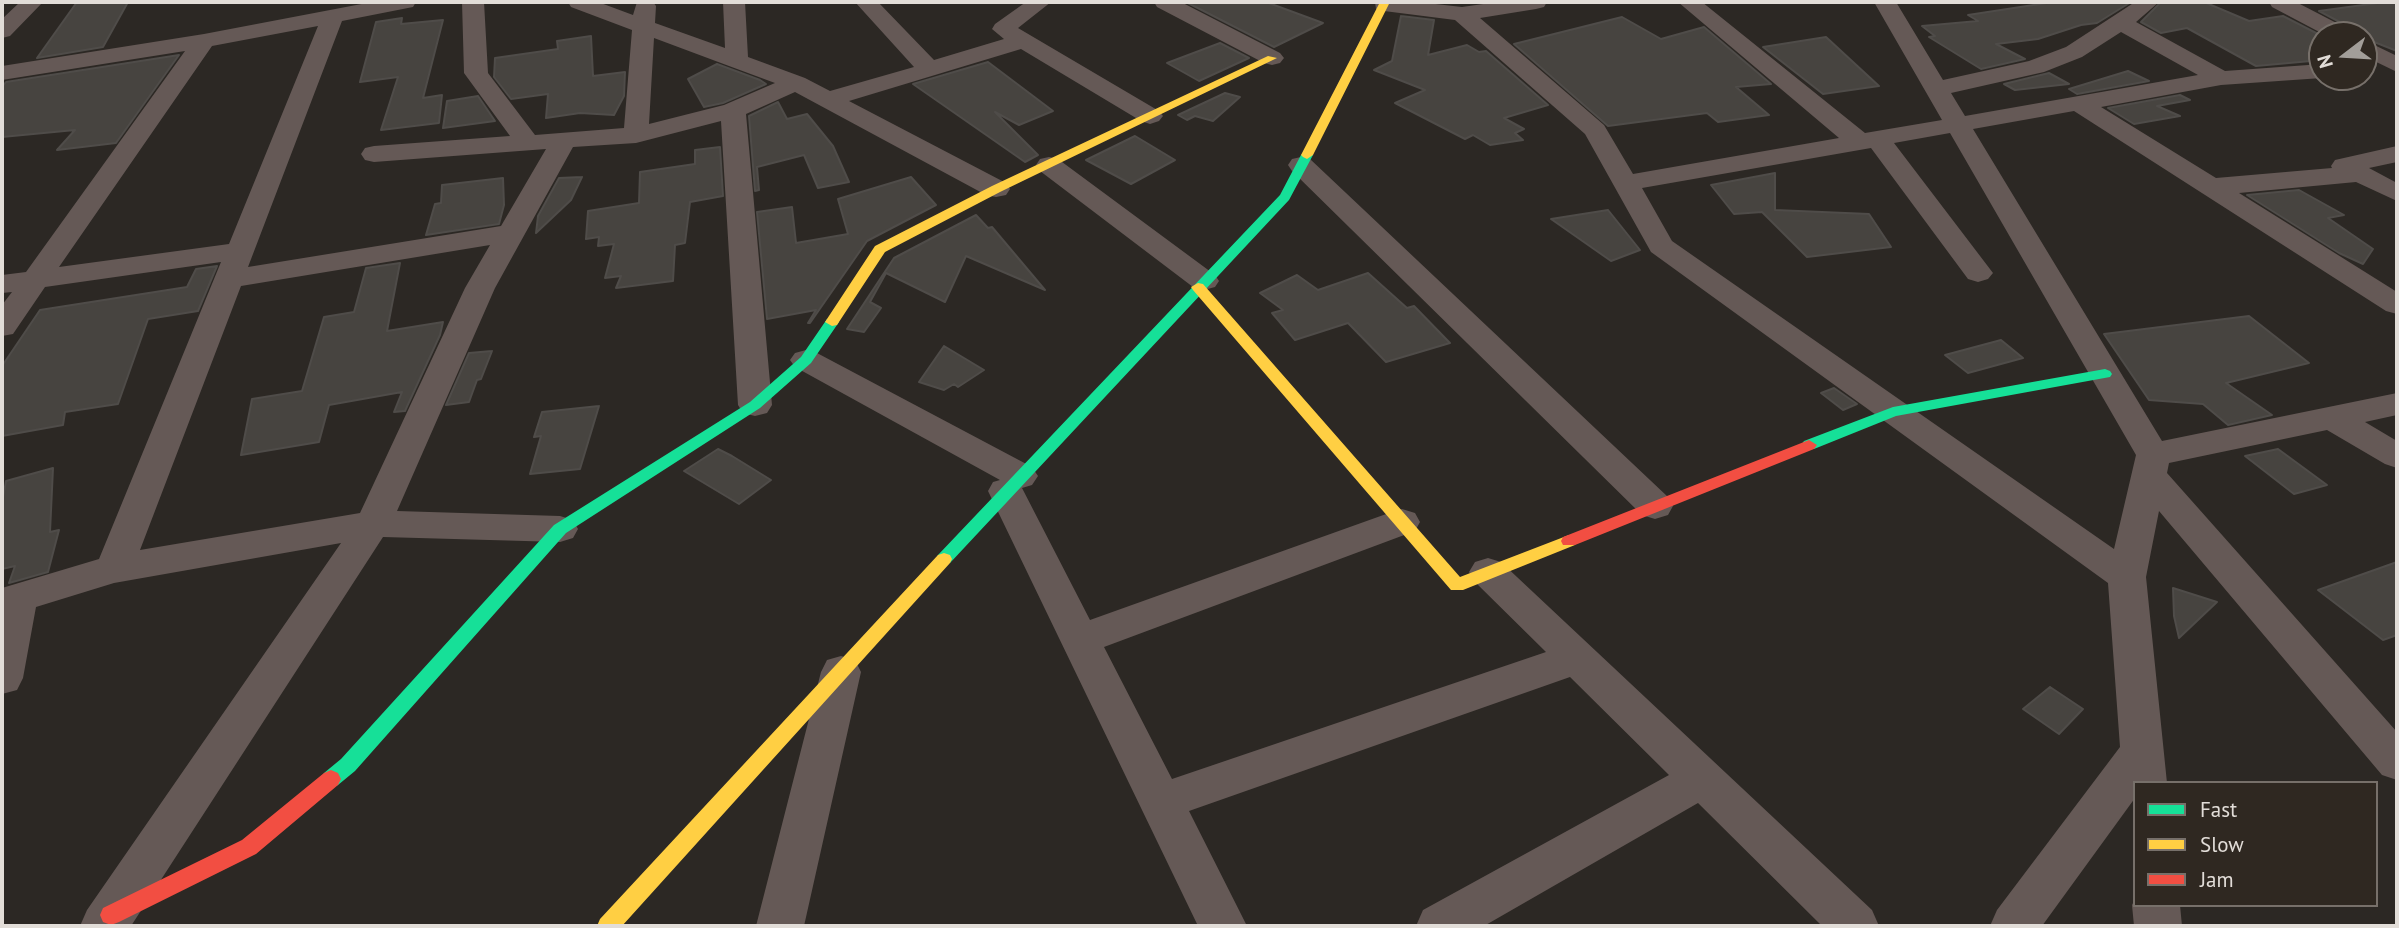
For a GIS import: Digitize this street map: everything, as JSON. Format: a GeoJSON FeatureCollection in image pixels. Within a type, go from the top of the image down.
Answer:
{"type":"FeatureCollection","features":[{"type":"Feature","properties":{"kind":"street"},"geometry":{"type":"LineString","coordinates":[[2,31],[32,2]]}},
{"type":"Feature","properties":{"kind":"street"},"geometry":{"type":"LineString","coordinates":[[278,26],[280,2]]}},
{"type":"Feature","properties":{"kind":"street"},"geometry":{"type":"LineString","coordinates":[[2,73],[204,41],[405,2]]}},
{"type":"Feature","properties":{"kind":"street"},"geometry":{"type":"LineString","coordinates":[[473,2],[476,73],[546,141]]}},
{"type":"Feature","properties":{"kind":"street"},"geometry":{"type":"LineString","coordinates":[[579,2],[796,83],[996,188]]}},
{"type":"Feature","properties":{"kind":"street"},"geometry":{"type":"LineString","coordinates":[[636,135],[645,2]]}},
{"type":"Feature","properties":{"kind":"street"},"geometry":{"type":"LineString","coordinates":[[734,2],[737,61]]}},
{"type":"Feature","properties":{"kind":"street"},"geometry":{"type":"LineString","coordinates":[[866,2],[929,69]]}},
{"type":"Feature","properties":{"kind":"street"},"geometry":{"type":"LineString","coordinates":[[1040,2],[1003,29],[1150,116]]}},
{"type":"Feature","properties":{"kind":"street"},"geometry":{"type":"LineString","coordinates":[[1165,2],[1272,58]]}},
{"type":"Feature","properties":{"kind":"street"},"geometry":{"type":"LineString","coordinates":[[608,926],[1013,484],[1285,197],[1384,3],[1462,14],[1536,2]]}},
{"type":"Feature","properties":{"kind":"street"},"geometry":{"type":"LineString","coordinates":[[1689,2],[1869,141],[1978,273]]}},
{"type":"Feature","properties":{"kind":"street"},"geometry":{"type":"LineString","coordinates":[[1937,89],[2036,67],[2074,52],[2121,23],[2148,2]]}},
{"type":"Feature","properties":{"kind":"street"},"geometry":{"type":"LineString","coordinates":[[2280,2],[2316,21]]}},
{"type":"Feature","properties":{"kind":"street"},"geometry":{"type":"LineString","coordinates":[[1891,3],[1937,89],[2105,374],[2150,464],[2397,761]]}},
{"type":"Feature","properties":{"kind":"street"},"geometry":{"type":"LineString","coordinates":[[114,569],[334,14]]}},
{"type":"Feature","properties":{"kind":"street"},"geometry":{"type":"LineString","coordinates":[[1462,14],[1595,130],[1661,246],[2127,577]]}},
{"type":"Feature","properties":{"kind":"street"},"geometry":{"type":"LineString","coordinates":[[2121,23],[2221,78]]}},
{"type":"Feature","properties":{"kind":"street"},"geometry":{"type":"LineString","coordinates":[[2,327],[204,41]]}},
{"type":"Feature","properties":{"kind":"street"},"geometry":{"type":"LineString","coordinates":[[828,100],[1023,41]]}},
{"type":"Feature","properties":{"kind":"street"},"geometry":{"type":"LineString","coordinates":[[2378,55],[2397,65]]}},
{"type":"Feature","properties":{"kind":"street"},"geometry":{"type":"LineString","coordinates":[[108,921],[249,847],[348,765],[560,529],[755,405],[806,360],[880,249],[996,188],[1272,58]]}},
{"type":"Feature","properties":{"kind":"street"},"geometry":{"type":"LineString","coordinates":[[2378,67],[2397,65]]}},
{"type":"Feature","properties":{"kind":"street"},"geometry":{"type":"LineString","coordinates":[[1626,183],[2221,78],[2308,72]]}},
{"type":"Feature","properties":{"kind":"street"},"geometry":{"type":"LineString","coordinates":[[374,155],[636,135],[733,110],[796,83]]}},
{"type":"Feature","properties":{"kind":"street"},"geometry":{"type":"LineString","coordinates":[[2080,104],[2397,305]]}},
{"type":"Feature","properties":{"kind":"street"},"geometry":{"type":"LineString","coordinates":[[733,110],[755,405]]}},
{"type":"Feature","properties":{"kind":"street"},"geometry":{"type":"LineString","coordinates":[[108,921],[373,524],[480,288],[511,233],[546,141]]}},
{"type":"Feature","properties":{"kind":"street"},"geometry":{"type":"LineString","coordinates":[[2397,154],[2344,166],[2397,193]]}},
{"type":"Feature","properties":{"kind":"street"},"geometry":{"type":"LineString","coordinates":[[1049,165],[1201,284],[1457,585],[1893,412],[2105,374]]}},
{"type":"Feature","properties":{"kind":"street"},"geometry":{"type":"LineString","coordinates":[[1301,165],[1655,506]]}},
{"type":"Feature","properties":{"kind":"street"},"geometry":{"type":"LineString","coordinates":[[2210,187],[2360,174]]}},
{"type":"Feature","properties":{"kind":"street"},"geometry":{"type":"LineString","coordinates":[[229,279],[511,233]]}},
{"type":"Feature","properties":{"kind":"street"},"geometry":{"type":"LineString","coordinates":[[2,284],[240,251]]}},
{"type":"Feature","properties":{"kind":"street"},"geometry":{"type":"LineString","coordinates":[[806,360],[1013,484],[1080,640],[1223,926]]}},
{"type":"Feature","properties":{"kind":"street"},"geometry":{"type":"LineString","coordinates":[[2150,464],[2397,404]]}},
{"type":"Feature","properties":{"kind":"street"},"geometry":{"type":"LineString","coordinates":[[2333,418],[2397,456]]}},
{"type":"Feature","properties":{"kind":"street"},"geometry":{"type":"LineString","coordinates":[[2014,926],[2143,768],[2127,577],[2150,464]]}},
{"type":"Feature","properties":{"kind":"street"},"geometry":{"type":"LineString","coordinates":[[1080,640],[1402,522]]}},
{"type":"Feature","properties":{"kind":"street"},"geometry":{"type":"LineString","coordinates":[[2,678],[10,601],[114,569],[373,524],[560,529]]}},
{"type":"Feature","properties":{"kind":"street"},"geometry":{"type":"LineString","coordinates":[[1488,572],[1855,926]]}},
{"type":"Feature","properties":{"kind":"street"},"geometry":{"type":"LineString","coordinates":[[1161,802],[1577,659]]}},
{"type":"Feature","properties":{"kind":"street"},"geometry":{"type":"LineString","coordinates":[[780,926],[841,672]]}},
{"type":"Feature","properties":{"kind":"street"},"geometry":{"type":"LineString","coordinates":[[1440,926],[1701,779]]}},
{"type":"Feature","properties":{"kind":"street"},"geometry":{"type":"LineString","coordinates":[[2156,907],[2158,926]]}},
{"type":"Feature","properties":{"kind":"building"},"geometry":{"type":"Polygon","coordinates":[[[77,2],[128,2],[103,47],[37,58],[77,2]]]}},
{"type":"Feature","properties":{"kind":"building"},"geometry":{"type":"Polygon","coordinates":[[[1186,2],[1266,2],[1323,23],[1274,47],[1186,2]]]}},
{"type":"Feature","properties":{"kind":"building"},"geometry":{"type":"Polygon","coordinates":[[[2053,2],[2131,2],[2097,23],[2081,25],[2038,39],[1996,44],[2025,59],[1981,69],[1929,37],[1935,36],[1922,26],[1978,21],[1968,15],[2053,2]]]}},
{"type":"Feature","properties":{"kind":"building"},"geometry":{"type":"Polygon","coordinates":[[[2161,2],[2204,2],[2249,21],[2283,16],[2308,29],[2308,61],[2256,66],[2187,28],[2161,33],[2141,22],[2161,2]]]}},
{"type":"Feature","properties":{"kind":"building"},"geometry":{"type":"Polygon","coordinates":[[[2397,2],[2397,51],[2378,44],[2378,21],[2338,21],[2319,11],[2397,2]]]}},
{"type":"Feature","properties":{"kind":"building"},"geometry":{"type":"Polygon","coordinates":[[[1401,16],[1434,20],[1428,55],[1467,45],[1479,52],[1486,51],[1548,105],[1504,118],[1524,129],[1515,133],[1523,140],[1490,145],[1473,135],[1465,139],[1395,103],[1425,90],[1374,70],[1392,61],[1401,16]]]}},
{"type":"Feature","properties":{"kind":"building"},"geometry":{"type":"Polygon","coordinates":[[[1622,17],[1661,39],[1704,27],[1771,84],[1736,87],[1769,115],[1718,122],[1707,113],[1608,126],[1514,44],[1622,17]]]}},
{"type":"Feature","properties":{"kind":"building"},"geometry":{"type":"Polygon","coordinates":[[[402,18],[401,24],[443,20],[423,98],[442,95],[439,123],[381,130],[398,77],[360,82],[376,22],[402,18]]]}},
{"type":"Feature","properties":{"kind":"building"},"geometry":{"type":"Polygon","coordinates":[[[591,36],[593,76],[625,72],[624,96],[614,115],[580,113],[546,118],[548,94],[511,99],[494,77],[495,58],[558,49],[557,41],[591,36]]]}},
{"type":"Feature","properties":{"kind":"building"},"geometry":{"type":"Polygon","coordinates":[[[1826,37],[1879,86],[1823,94],[1763,47],[1826,37]]]}},
{"type":"Feature","properties":{"kind":"building"},"geometry":{"type":"Polygon","coordinates":[[[1220,43],[1249,58],[1199,81],[1167,63],[1220,43]]]}},
{"type":"Feature","properties":{"kind":"building"},"geometry":{"type":"Polygon","coordinates":[[[179,55],[116,143],[57,150],[75,130],[2,137],[2,87],[6,82],[179,55]]]}},
{"type":"Feature","properties":{"kind":"building"},"geometry":{"type":"Polygon","coordinates":[[[988,62],[1053,111],[1019,125],[995,112],[1038,155],[1025,162],[913,84],[988,62]]]}},
{"type":"Feature","properties":{"kind":"building"},"geometry":{"type":"Polygon","coordinates":[[[717,64],[766,84],[723,103],[704,107],[688,79],[717,64]]]}},
{"type":"Feature","properties":{"kind":"building"},"geometry":{"type":"Polygon","coordinates":[[[2128,71],[2149,81],[2077,94],[2069,89],[2128,71]]]}},
{"type":"Feature","properties":{"kind":"building"},"geometry":{"type":"Polygon","coordinates":[[[2049,73],[2069,84],[2015,90],[2004,84],[2049,73]]]}},
{"type":"Feature","properties":{"kind":"building"},"geometry":{"type":"Polygon","coordinates":[[[1225,93],[1240,97],[1213,121],[1195,116],[1187,120],[1178,115],[1225,93]]]}},
{"type":"Feature","properties":{"kind":"building"},"geometry":{"type":"Polygon","coordinates":[[[2180,95],[2190,100],[2157,106],[2180,116],[2134,124],[2108,108],[2180,95]]]}},
{"type":"Feature","properties":{"kind":"building"},"geometry":{"type":"Polygon","coordinates":[[[478,96],[495,121],[443,128],[447,101],[478,96]]]}},
{"type":"Feature","properties":{"kind":"building"},"geometry":{"type":"Polygon","coordinates":[[[778,102],[787,119],[807,114],[833,146],[849,182],[818,188],[804,155],[757,167],[759,190],[755,191],[749,116],[778,102]]]}},
{"type":"Feature","properties":{"kind":"building"},"geometry":{"type":"Polygon","coordinates":[[[1135,136],[1175,160],[1131,184],[1086,160],[1135,136]]]}},
{"type":"Feature","properties":{"kind":"building"},"geometry":{"type":"Polygon","coordinates":[[[720,147],[723,196],[690,202],[685,243],[675,245],[673,281],[616,288],[621,276],[605,278],[614,244],[598,246],[599,237],[586,239],[588,211],[639,203],[640,172],[695,164],[695,150],[720,147]]]}},
{"type":"Feature","properties":{"kind":"building"},"geometry":{"type":"Polygon","coordinates":[[[1775,173],[1775,210],[1869,214],[1891,247],[1807,257],[1762,212],[1734,214],[1711,185],[1775,173]]]}},
{"type":"Feature","properties":{"kind":"building"},"geometry":{"type":"Polygon","coordinates":[[[582,177],[571,200],[536,233],[538,216],[559,178],[582,177]]]}},
{"type":"Feature","properties":{"kind":"building"},"geometry":{"type":"Polygon","coordinates":[[[911,177],[936,205],[867,241],[810,323],[816,310],[767,319],[757,212],[792,207],[796,243],[848,234],[838,199],[911,177]]]}},
{"type":"Feature","properties":{"kind":"building"},"geometry":{"type":"Polygon","coordinates":[[[503,178],[504,205],[499,224],[426,235],[435,204],[441,203],[442,185],[503,178]]]}},
{"type":"Feature","properties":{"kind":"building"},"geometry":{"type":"Polygon","coordinates":[[[2299,190],[2344,215],[2328,218],[2373,249],[2363,264],[2339,253],[2247,195],[2299,190]]]}},
{"type":"Feature","properties":{"kind":"building"},"geometry":{"type":"Polygon","coordinates":[[[1608,210],[1640,250],[1611,261],[1551,219],[1608,210]]]}},
{"type":"Feature","properties":{"kind":"building"},"geometry":{"type":"Polygon","coordinates":[[[976,215],[988,228],[992,227],[1045,290],[966,256],[945,302],[886,273],[870,302],[881,308],[864,332],[847,329],[894,258],[976,215]]]}},
{"type":"Feature","properties":{"kind":"building"},"geometry":{"type":"Polygon","coordinates":[[[400,263],[387,331],[443,322],[440,335],[405,411],[394,412],[402,392],[329,405],[319,442],[241,455],[252,399],[302,391],[324,317],[354,312],[366,268],[400,263]]]}},
{"type":"Feature","properties":{"kind":"building"},"geometry":{"type":"Polygon","coordinates":[[[217,266],[198,311],[148,319],[118,404],[65,412],[63,425],[2,436],[2,366],[40,310],[187,287],[196,269],[217,266]]]}},
{"type":"Feature","properties":{"kind":"building"},"geometry":{"type":"Polygon","coordinates":[[[1368,273],[1407,308],[1414,306],[1450,343],[1386,362],[1348,323],[1295,340],[1272,313],[1283,310],[1260,293],[1297,275],[1318,290],[1368,273]]]}},
{"type":"Feature","properties":{"kind":"building"},"geometry":{"type":"Polygon","coordinates":[[[2249,316],[2309,363],[2226,383],[2272,415],[2228,425],[2203,404],[2149,400],[2104,334],[2249,316]]]}},
{"type":"Feature","properties":{"kind":"building"},"geometry":{"type":"Polygon","coordinates":[[[2001,340],[2023,358],[1968,373],[1945,355],[2001,340]]]}},
{"type":"Feature","properties":{"kind":"building"},"geometry":{"type":"Polygon","coordinates":[[[944,346],[984,370],[958,387],[954,384],[944,390],[919,382],[944,346]]]}},
{"type":"Feature","properties":{"kind":"building"},"geometry":{"type":"Polygon","coordinates":[[[492,351],[469,402],[446,405],[469,353],[492,351]]]}},
{"type":"Feature","properties":{"kind":"building"},"geometry":{"type":"Polygon","coordinates":[[[1834,388],[1857,404],[1843,410],[1821,393],[1834,388]]]}},
{"type":"Feature","properties":{"kind":"building"},"geometry":{"type":"Polygon","coordinates":[[[599,406],[580,469],[530,474],[541,436],[534,437],[542,412],[599,406]]]}},
{"type":"Feature","properties":{"kind":"building"},"geometry":{"type":"Polygon","coordinates":[[[718,449],[771,480],[739,504],[684,471],[718,449]]]}},
{"type":"Feature","properties":{"kind":"building"},"geometry":{"type":"Polygon","coordinates":[[[2278,449],[2327,485],[2294,494],[2245,456],[2278,449]]]}},
{"type":"Feature","properties":{"kind":"building"},"geometry":{"type":"Polygon","coordinates":[[[53,468],[50,532],[59,530],[48,572],[9,583],[15,566],[2,569],[2,503],[6,481],[53,468]]]}},
{"type":"Feature","properties":{"kind":"building"},"geometry":{"type":"Polygon","coordinates":[[[2397,562],[2397,635],[2383,640],[2318,590],[2397,562]]]}},
{"type":"Feature","properties":{"kind":"building"},"geometry":{"type":"Polygon","coordinates":[[[2173,588],[2217,602],[2179,638],[2174,616],[2173,588]]]}},
{"type":"Feature","properties":{"kind":"building"},"geometry":{"type":"Polygon","coordinates":[[[2050,687],[2083,709],[2059,734],[2023,709],[2050,687]]]}},
{"type":"Feature","properties":{"kind":"traffic: fast"},"geometry":{"type":"LineString","coordinates":[[944,559],[1285,197],[1307,155]]}},
{"type":"Feature","properties":{"kind":"traffic: fast"},"geometry":{"type":"LineString","coordinates":[[331,779],[348,765],[560,529],[755,405],[806,360],[832,322]]}},
{"type":"Feature","properties":{"kind":"traffic: fast"},"geometry":{"type":"LineString","coordinates":[[1809,445],[1893,412],[2105,374]]}},
{"type":"Feature","properties":{"kind":"traffic: slow"},"geometry":{"type":"LineString","coordinates":[[1307,155],[1385,2]]}},
{"type":"Feature","properties":{"kind":"traffic: slow"},"geometry":{"type":"LineString","coordinates":[[832,322],[880,249],[996,189],[1272,58]]}},
{"type":"Feature","properties":{"kind":"traffic: slow"},"geometry":{"type":"LineString","coordinates":[[1198,287],[1457,585],[1569,541]]}},
{"type":"Feature","properties":{"kind":"traffic: slow"},"geometry":{"type":"LineString","coordinates":[[608,926],[944,559]]}},
{"type":"Feature","properties":{"kind":"traffic: jam"},"geometry":{"type":"LineString","coordinates":[[1569,541],[1809,445]]}},
{"type":"Feature","properties":{"kind":"traffic: jam"},"geometry":{"type":"LineString","coordinates":[[111,915],[249,847],[331,779]]}}]}
